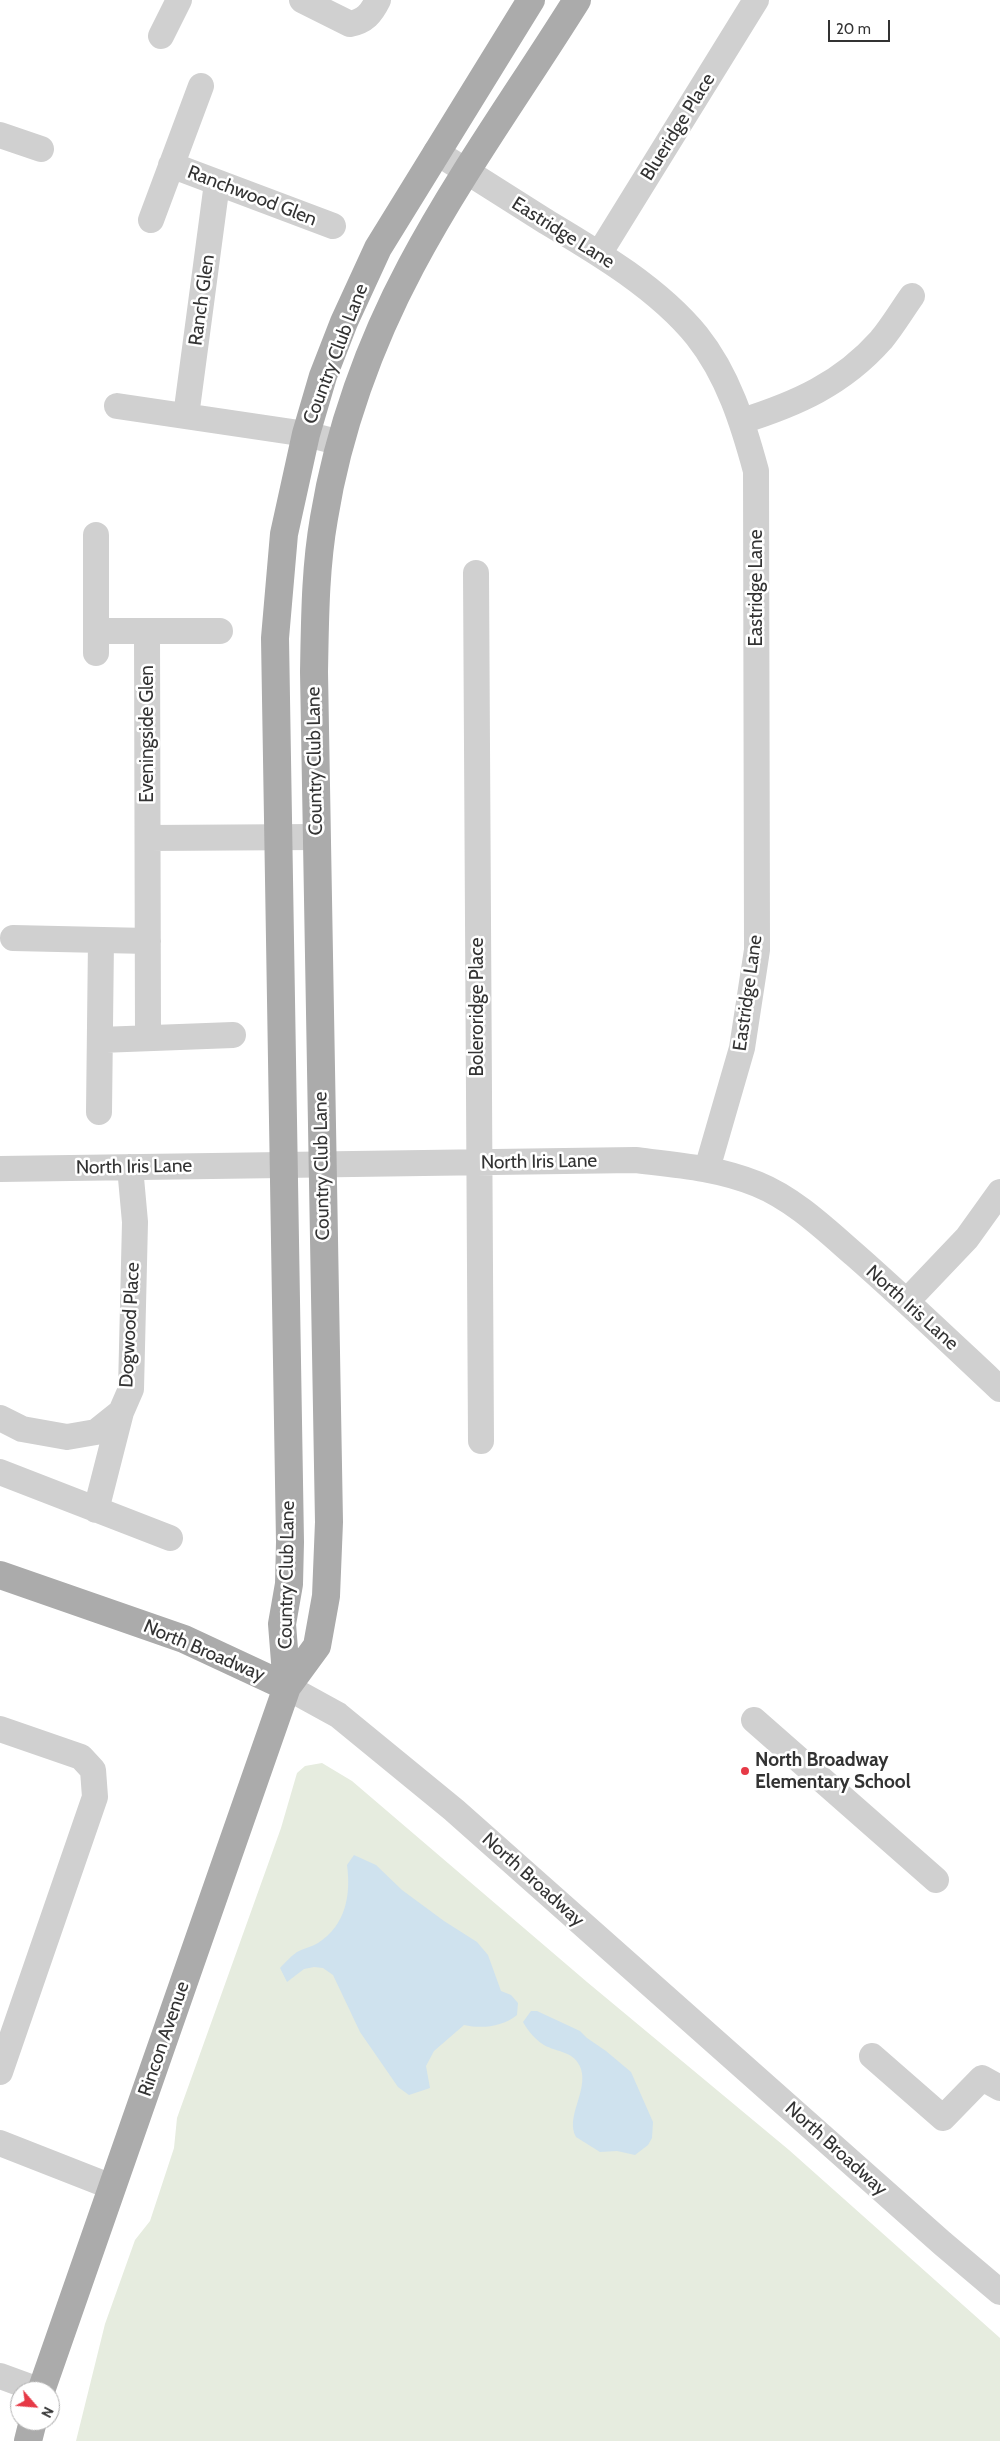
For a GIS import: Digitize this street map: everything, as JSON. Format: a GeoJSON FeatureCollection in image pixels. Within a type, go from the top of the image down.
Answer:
{"type":"FeatureCollection","features":[{"type":"Feature","properties":{"kind":"main road","name":"Country Club Lane"},"geometry":{"type":"LineString","coordinates":[[287,1687],[282,1624],[289,1584],[290,1542],[275,638],[284,534],[306,434],[323,376],[344,322],[378,248],[530,0]]}},
{"type":"Feature","properties":{"kind":"main road","name":"Country Club Lane"},"geometry":{"type":"LineString","coordinates":[[287,1687],[318,1646],[326,1596],[329,1522],[314,672],[316,586],[324,518],[341,443],[369,358],[407,274],[577,0]]}},
{"type":"Feature","properties":{"kind":"main road","name":"North Broadway"},"geometry":{"type":"LineString","coordinates":[[0,1575],[184,1639],[287,1687]]}},
{"type":"Feature","properties":{"kind":"main road","name":"Rincon Avenue"},"geometry":{"type":"LineString","coordinates":[[44,2381],[287,1687]]}},
{"type":"Feature","properties":{"kind":"street"},"geometry":{"type":"LineString","coordinates":[[161,36],[179,0]]}},
{"type":"Feature","properties":{"kind":"street"},"geometry":{"type":"LineString","coordinates":[[302,0],[350,24],[360,22],[370,15],[378,0]]}},
{"type":"Feature","properties":{"kind":"street","name":"Blueridge Place"},"geometry":{"type":"LineString","coordinates":[[599,254],[756,0]]}},
{"type":"Feature","properties":{"kind":"street","name":"Ranchwood Glen"},"geometry":{"type":"LineString","coordinates":[[150,220],[201,86]]}},
{"type":"Feature","properties":{"kind":"street"},"geometry":{"type":"LineString","coordinates":[[0,135],[40,149]]}},
{"type":"Feature","properties":{"kind":"street","name":"Eastridge Lane"},"geometry":{"type":"LineString","coordinates":[[436,152],[599,254],[650,291],[696,335],[724,378],[742,421],[756,470],[757,950],[742,1048],[707,1168]]}},
{"type":"Feature","properties":{"kind":"street","name":"Ranchwood Glen"},"geometry":{"type":"LineString","coordinates":[[171,165],[333,226]]}},
{"type":"Feature","properties":{"kind":"street","name":"Ranch Glen"},"geometry":{"type":"LineString","coordinates":[[186,416],[217,183]]}},
{"type":"Feature","properties":{"kind":"street"},"geometry":{"type":"LineString","coordinates":[[742,421],[788,406],[838,379],[880,340],[912,296]]}},
{"type":"Feature","properties":{"kind":"street"},"geometry":{"type":"LineString","coordinates":[[117,406],[306,434],[341,443]]}},
{"type":"Feature","properties":{"kind":"street"},"geometry":{"type":"LineString","coordinates":[[96,535],[96,642],[147,631],[220,631]]}},
{"type":"Feature","properties":{"kind":"street","name":"Boleroridge Place"},"geometry":{"type":"LineString","coordinates":[[476,573],[481,1442]]}},
{"type":"Feature","properties":{"kind":"street","name":"Eveningside Glen"},"geometry":{"type":"LineString","coordinates":[[147,631],[148,1038]]}},
{"type":"Feature","properties":{"kind":"street"},"geometry":{"type":"LineString","coordinates":[[148,838],[316,837]]}},
{"type":"Feature","properties":{"kind":"street"},"geometry":{"type":"LineString","coordinates":[[13,938],[148,941]]}},
{"type":"Feature","properties":{"kind":"street"},"geometry":{"type":"LineString","coordinates":[[99,1112],[101,940]]}},
{"type":"Feature","properties":{"kind":"street"},"geometry":{"type":"LineString","coordinates":[[100,1040],[233,1035]]}},
{"type":"Feature","properties":{"kind":"street","name":"North Iris Lane"},"geometry":{"type":"LineString","coordinates":[[0,1170],[635,1160],[707,1168],[757,1184],[784,1198],[824,1228],[907,1301],[1000,1389]]}},
{"type":"Feature","properties":{"kind":"street","name":"Dogwood Place"},"geometry":{"type":"LineString","coordinates":[[0,1418],[22,1429],[67,1437],[96,1432],[121,1412],[131,1389],[135,1222],[130,1167]]}},
{"type":"Feature","properties":{"kind":"street"},"geometry":{"type":"LineString","coordinates":[[907,1301],[967,1238],[1000,1192]]}},
{"type":"Feature","properties":{"kind":"street"},"geometry":{"type":"LineString","coordinates":[[96,1510],[121,1412]]}},
{"type":"Feature","properties":{"kind":"street"},"geometry":{"type":"LineString","coordinates":[[0,1472],[170,1538]]}},
{"type":"Feature","properties":{"kind":"street","name":"North Broadway"},"geometry":{"type":"LineString","coordinates":[[287,1687],[338,1715],[454,1810],[942,2243],[1000,2292]]}},
{"type":"Feature","properties":{"kind":"street"},"geometry":{"type":"LineString","coordinates":[[754,1720],[936,1880]]}},
{"type":"Feature","properties":{"kind":"street"},"geometry":{"type":"LineString","coordinates":[[0,1728],[81,1757],[93,1770],[95,1797],[0,2072]]}},
{"type":"Feature","properties":{"kind":"street"},"geometry":{"type":"LineString","coordinates":[[872,2056],[943,2118],[982,2078],[1000,2088]]}},
{"type":"Feature","properties":{"kind":"street"},"geometry":{"type":"LineString","coordinates":[[0,2143],[112,2187]]}},
{"type":"Feature","properties":{"kind":"street"},"geometry":{"type":"LineString","coordinates":[[0,2376],[14,2381]]}},
{"type":"Feature","properties":{"kind":"shaded area"},"geometry":{"type":"Polygon","coordinates":[[[322,1763],[352,1781],[587,1982],[789,2150],[1000,2338],[1000,2441],[76,2441],[105,2324],[135,2240],[150,2221],[174,2148],[177,2118],[281,1828],[297,1773],[305,1766],[322,1763]]]}},
{"type":"Feature","properties":{"kind":"water"},"geometry":{"type":"Polygon","coordinates":[[[354,1855],[376,1865],[402,1890],[444,1921],[477,1942],[488,1955],[501,1991],[511,1995],[518,2003],[517,2015],[505,2022],[485,2027],[464,2025],[434,2051],[426,2066],[430,2088],[409,2095],[398,2087],[360,2032],[333,1975],[323,1968],[314,1967],[304,1969],[287,1982],[280,1968],[295,1954],[313,1946],[327,1936],[341,1918],[347,1898],[347,1865],[354,1855]]]}},
{"type":"Feature","properties":{"kind":"water"},"geometry":{"type":"Polygon","coordinates":[[[531,2011],[537,2011],[580,2031],[631,2072],[653,2122],[652,2138],[648,2145],[635,2155],[617,2151],[600,2152],[576,2137],[573,2121],[582,2087],[581,2069],[575,2059],[566,2053],[549,2048],[532,2035],[523,2022],[531,2011]]]}},
{"type":"Feature","properties":{"kind":"place","name":"North Broadway Elementary School"},"geometry":{"type":"Point","coordinates":[745,1771]}}]}
